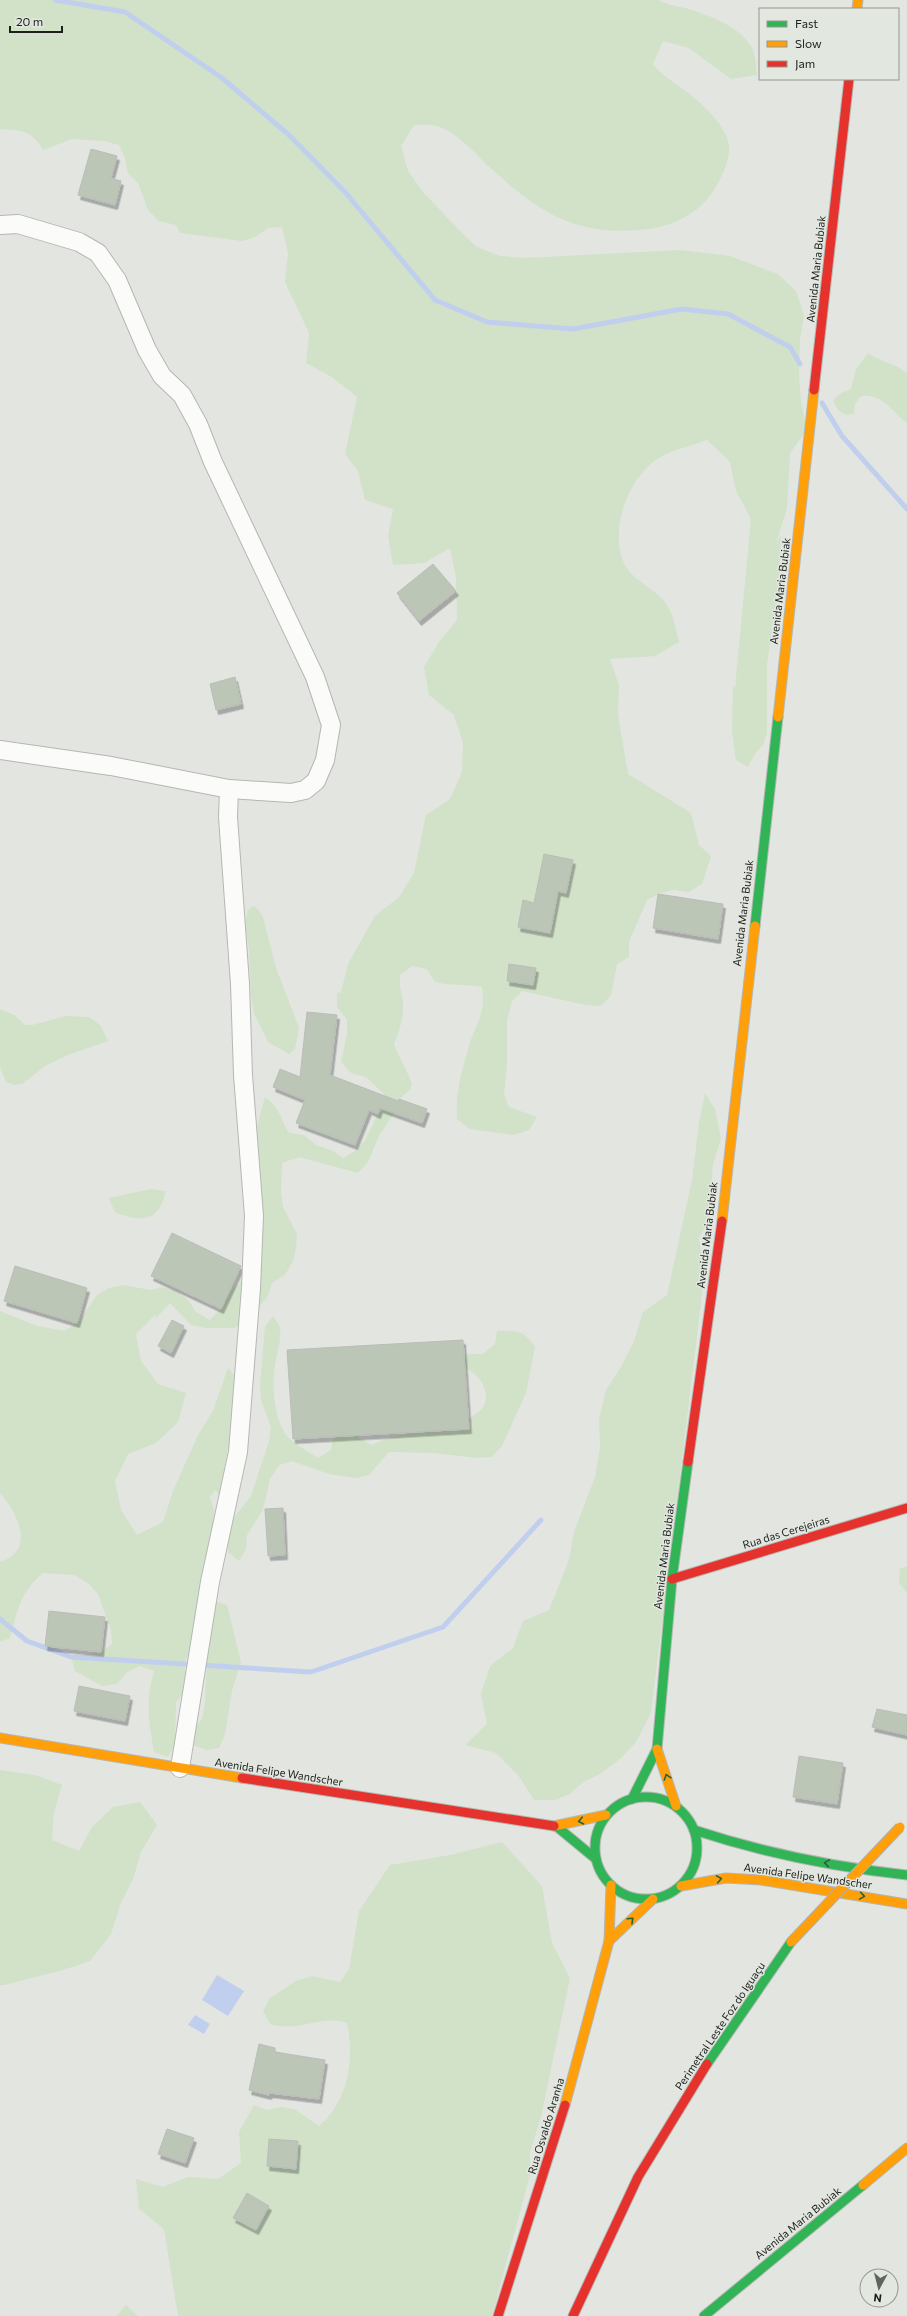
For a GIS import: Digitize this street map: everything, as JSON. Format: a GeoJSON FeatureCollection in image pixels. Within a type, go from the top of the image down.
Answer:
{"type":"FeatureCollection","features":[{"type":"Feature","properties":{"kind":"main road","name":"Avenida Maria Bubiak"},"geometry":{"type":"LineString","coordinates":[[632,1799],[657,1749],[672,1579],[720,1237],[849,80]]}},
{"type":"Feature","properties":{"kind":"main road","name":"Rua das Cerejeiras"},"geometry":{"type":"LineString","coordinates":[[672,1579],[907,1508]]}},
{"type":"Feature","properties":{"kind":"main road","name":"Avenida Felipe Wandscher"},"geometry":{"type":"LineString","coordinates":[[0,1738],[180,1768],[556,1826],[606,1815]]}},
{"type":"Feature","properties":{"kind":"main road","name":"Avenida Maria Bubiak"},"geometry":{"type":"LineString","coordinates":[[657,1749],[676,1806]]}},
{"type":"Feature","properties":{"kind":"main road"},"geometry":{"type":"LineString","coordinates":[[608,1941],[653,1899],[668,1894],[681,1886],[690,1874],[696,1860],[698,1845],[694,1830],[687,1817],[676,1806],[662,1799],[647,1797],[632,1799],[618,1805],[606,1815],[598,1828],[595,1843],[596,1859],[601,1873],[611,1885],[631,1896],[653,1899]]}},
{"type":"Feature","properties":{"kind":"main road","name":"Perimetral Leste Foz do Iguaçu"},"geometry":{"type":"LineString","coordinates":[[574,2316],[580,2298],[638,2177],[709,2060],[791,1942],[904,1825]]}},
{"type":"Feature","properties":{"kind":"main road"},"geometry":{"type":"LineString","coordinates":[[556,1826],[596,1859]]}},
{"type":"Feature","properties":{"kind":"main road","name":"Avenida Felipe Wandscher"},"geometry":{"type":"LineString","coordinates":[[694,1830],[739,1846],[777,1855],[907,1875]]}},
{"type":"Feature","properties":{"kind":"main road","name":"Avenida Felipe Wandscher"},"geometry":{"type":"LineString","coordinates":[[681,1886],[726,1878],[761,1880],[907,1904]]}},
{"type":"Feature","properties":{"kind":"main road","name":"Rua Osvaldo Aranha"},"geometry":{"type":"LineString","coordinates":[[498,2316],[575,2075],[608,1941],[611,1885]]}},
{"type":"Feature","properties":{"kind":"main road","name":"Avenida Maria Bubiak"},"geometry":{"type":"LineString","coordinates":[[704,2316],[907,2148]]}},
{"type":"Feature","properties":{"kind":"street"},"geometry":{"type":"LineString","coordinates":[[0,225],[18,224],[79,242],[98,253],[117,280],[147,350],[162,376],[182,395],[198,424],[213,462],[315,677],[331,725],[325,760],[316,781],[304,790],[291,793],[229,789],[111,766],[0,750]]}},
{"type":"Feature","properties":{"kind":"street"},"geometry":{"type":"LineString","coordinates":[[180,1768],[210,1582],[238,1452],[251,1288],[254,1216],[244,1083],[240,984],[228,817],[229,789]]}},
{"type":"Feature","properties":{"kind":"green space"},"geometry":{"type":"Polygon","coordinates":[[[0,0],[659,0],[667,4],[700,13],[727,24],[742,35],[753,50],[755,56],[757,75],[731,79],[689,48],[663,41],[653,64],[662,74],[695,98],[717,121],[727,138],[729,151],[721,177],[715,189],[705,201],[689,215],[661,227],[639,230],[593,228],[556,216],[539,207],[522,195],[453,134],[437,126],[414,125],[401,146],[408,171],[423,192],[477,247],[500,256],[525,258],[680,250],[730,256],[778,274],[796,291],[804,315],[800,340],[799,374],[801,402],[807,430],[790,453],[787,508],[776,544],[781,535],[779,577],[767,665],[767,733],[763,745],[755,754],[748,767],[736,760],[732,732],[733,685],[735,688],[751,519],[736,491],[730,462],[707,440],[665,455],[653,462],[643,471],[628,496],[623,510],[619,540],[621,554],[626,567],[635,577],[665,602],[672,615],[679,642],[655,656],[610,659],[619,685],[618,714],[628,774],[691,813],[699,845],[711,856],[702,884],[689,892],[673,890],[658,894],[647,900],[629,942],[629,957],[617,964],[611,995],[601,1006],[586,1005],[522,991],[512,1001],[507,1021],[507,1064],[504,1094],[509,1107],[537,1117],[529,1130],[514,1135],[470,1129],[457,1119],[457,1100],[464,1064],[483,1005],[482,987],[435,982],[427,969],[412,966],[400,975],[403,1014],[394,1045],[412,1083],[410,1090],[399,1099],[394,1113],[379,1136],[368,1162],[358,1173],[299,1157],[282,1163],[281,1193],[283,1207],[297,1234],[296,1248],[293,1261],[285,1275],[272,1283],[267,1298],[256,1309],[256,1130],[265,1097],[277,1109],[289,1133],[304,1135],[316,1145],[331,1150],[343,1158],[355,1151],[365,1140],[388,1098],[366,1077],[351,1073],[341,1062],[347,1034],[347,1020],[337,1007],[337,993],[341,992],[348,964],[375,916],[399,897],[414,873],[426,815],[450,799],[462,772],[463,743],[454,715],[429,695],[424,667],[439,642],[457,620],[456,578],[450,548],[424,563],[393,565],[388,536],[393,509],[365,500],[358,471],[345,454],[357,397],[332,377],[306,363],[309,333],[285,282],[288,253],[282,227],[268,228],[255,237],[242,241],[180,233],[176,225],[159,221],[148,210],[138,183],[128,173],[125,158],[119,145],[104,141],[72,139],[43,150],[31,135],[20,131],[0,129],[0,0]]]}},
{"type":"Feature","properties":{"kind":"green space"},"geometry":{"type":"Polygon","coordinates":[[[868,353],[878,359],[898,367],[907,373],[907,423],[886,404],[875,397],[861,396],[855,404],[854,414],[846,415],[838,410],[833,400],[841,393],[851,389],[856,369],[868,353]]]}},
{"type":"Feature","properties":{"kind":"green space"},"geometry":{"type":"Polygon","coordinates":[[[254,906],[259,910],[263,917],[276,968],[299,1028],[295,1049],[289,1054],[268,1042],[254,1013],[251,995],[249,949],[245,924],[248,910],[254,906]]]}},
{"type":"Feature","properties":{"kind":"green space"},"geometry":{"type":"Polygon","coordinates":[[[0,1009],[14,1015],[25,1025],[32,1025],[66,1016],[89,1017],[101,1026],[108,1041],[68,1055],[45,1066],[22,1084],[14,1085],[6,1082],[0,1067],[0,1009]]]}},
{"type":"Feature","properties":{"kind":"green space"},"geometry":{"type":"Polygon","coordinates":[[[705,1093],[715,1109],[721,1139],[713,1164],[709,1219],[699,1238],[702,1258],[703,1287],[651,1713],[636,1742],[621,1758],[600,1774],[583,1782],[570,1794],[555,1800],[534,1800],[518,1775],[496,1753],[465,1745],[487,1724],[481,1694],[490,1666],[513,1648],[523,1621],[549,1610],[569,1560],[574,1532],[595,1477],[600,1448],[599,1419],[606,1390],[621,1367],[634,1341],[643,1312],[667,1295],[692,1180],[699,1123],[705,1093]]]}},
{"type":"Feature","properties":{"kind":"green space"},"geometry":{"type":"Polygon","coordinates":[[[151,1189],[166,1191],[159,1209],[148,1217],[133,1218],[115,1212],[109,1198],[151,1189]]]}},
{"type":"Feature","properties":{"kind":"green space"},"geometry":{"type":"Polygon","coordinates":[[[248,1271],[246,1319],[235,1328],[205,1328],[191,1325],[170,1303],[155,1319],[156,1314],[136,1334],[141,1361],[158,1384],[186,1393],[178,1422],[156,1443],[128,1454],[115,1481],[121,1510],[137,1535],[163,1522],[173,1491],[198,1435],[213,1411],[228,1368],[241,1384],[219,1494],[215,1490],[210,1497],[214,1510],[212,1539],[196,1635],[185,1662],[185,1690],[176,1702],[175,1745],[168,1757],[154,1752],[152,1741],[149,1721],[149,1702],[151,1682],[154,1671],[140,1666],[126,1673],[117,1684],[102,1686],[75,1671],[71,1657],[101,1652],[112,1644],[111,1630],[98,1594],[88,1583],[74,1575],[43,1573],[29,1587],[20,1602],[10,1638],[0,1642],[0,1562],[11,1557],[18,1550],[21,1541],[20,1531],[13,1510],[0,1493],[0,1311],[37,1326],[65,1331],[80,1320],[97,1295],[109,1288],[123,1285],[151,1290],[162,1287],[176,1291],[188,1300],[196,1312],[210,1320],[223,1306],[229,1292],[240,1283],[248,1271]]]}},
{"type":"Feature","properties":{"kind":"green space"},"geometry":{"type":"Polygon","coordinates":[[[273,1316],[280,1327],[279,1345],[273,1379],[278,1418],[286,1435],[318,1458],[331,1450],[336,1421],[354,1424],[359,1438],[372,1445],[382,1440],[397,1436],[448,1426],[464,1421],[478,1413],[485,1403],[485,1390],[483,1384],[472,1372],[451,1363],[467,1354],[483,1354],[495,1344],[497,1331],[519,1332],[527,1337],[535,1347],[526,1393],[502,1446],[492,1457],[478,1458],[433,1453],[389,1452],[369,1475],[356,1478],[329,1474],[292,1461],[279,1465],[270,1479],[263,1510],[247,1535],[246,1549],[239,1561],[228,1552],[228,1537],[232,1520],[251,1496],[269,1441],[271,1427],[261,1400],[260,1385],[265,1327],[273,1316]]]}},
{"type":"Feature","properties":{"kind":"green space"},"geometry":{"type":"Polygon","coordinates":[[[907,1567],[907,1593],[899,1583],[900,1568],[907,1567]]]}},
{"type":"Feature","properties":{"kind":"green space"},"geometry":{"type":"Polygon","coordinates":[[[215,1601],[227,1605],[241,1662],[232,1691],[225,1734],[219,1748],[207,1750],[193,1745],[193,1731],[202,1719],[205,1703],[207,1659],[204,1643],[215,1601]]]}},
{"type":"Feature","properties":{"kind":"green space"},"geometry":{"type":"Polygon","coordinates":[[[0,1770],[35,1775],[62,1785],[54,1812],[52,1840],[79,1851],[92,1827],[113,1807],[140,1802],[157,1825],[141,1852],[133,1879],[121,1903],[111,1934],[90,1961],[63,1970],[4,1985],[0,1985],[0,1770]]]}},
{"type":"Feature","properties":{"kind":"green space"},"geometry":{"type":"Polygon","coordinates":[[[502,1842],[542,1886],[552,1943],[570,1978],[541,2117],[530,2152],[530,2175],[492,2316],[178,2316],[164,2229],[139,2209],[136,2179],[163,2187],[188,2177],[218,2179],[241,2163],[239,2132],[254,2105],[267,2110],[281,2107],[294,2109],[319,2126],[337,2105],[347,2079],[350,2051],[347,2023],[327,2021],[291,2026],[270,2024],[263,2011],[270,1998],[296,1981],[312,1976],[340,1982],[349,1969],[359,1911],[390,1865],[450,1855],[502,1842]]]}},
{"type":"Feature","properties":{"kind":"green space"},"geometry":{"type":"Polygon","coordinates":[[[126,2305],[138,2316],[117,2316],[126,2305]]]}},
{"type":"Feature","properties":{"kind":"water"},"geometry":{"type":"Polygon","coordinates":[[[217,1975],[244,1991],[228,2016],[202,2000],[217,1975]]]}},
{"type":"Feature","properties":{"kind":"water"},"geometry":{"type":"Polygon","coordinates":[[[195,2015],[210,2024],[204,2034],[188,2025],[195,2015]]]}},
{"type":"Feature","properties":{"kind":"building"},"geometry":{"type":"Polygon","coordinates":[[[91,149],[117,156],[111,178],[121,181],[115,205],[78,195],[91,149]]]}},
{"type":"Feature","properties":{"kind":"building"},"geometry":{"type":"Polygon","coordinates":[[[433,564],[456,591],[419,621],[397,593],[433,564]]]}},
{"type":"Feature","properties":{"kind":"building"},"geometry":{"type":"Polygon","coordinates":[[[235,677],[241,704],[216,710],[210,684],[235,677]]]}},
{"type":"Feature","properties":{"kind":"building"},"geometry":{"type":"Polygon","coordinates":[[[544,854],[573,860],[566,893],[558,891],[550,933],[518,927],[523,900],[534,903],[544,854]]]}},
{"type":"Feature","properties":{"kind":"building"},"geometry":{"type":"Polygon","coordinates":[[[658,894],[723,904],[718,939],[653,928],[658,894]]]}},
{"type":"Feature","properties":{"kind":"building"},"geometry":{"type":"Polygon","coordinates":[[[509,964],[536,968],[533,985],[507,981],[509,964]]]}},
{"type":"Feature","properties":{"kind":"building"},"geometry":{"type":"Polygon","coordinates":[[[307,1012],[337,1015],[330,1075],[398,1101],[399,1099],[427,1109],[422,1123],[380,1108],[378,1114],[369,1110],[355,1145],[296,1123],[305,1100],[273,1087],[280,1069],[300,1077],[307,1012]]]}},
{"type":"Feature","properties":{"kind":"building"},"geometry":{"type":"Polygon","coordinates":[[[172,1233],[241,1266],[221,1309],[151,1276],[172,1233]]]}},
{"type":"Feature","properties":{"kind":"building"},"geometry":{"type":"Polygon","coordinates":[[[15,1266],[87,1288],[77,1323],[4,1301],[15,1266]]]}},
{"type":"Feature","properties":{"kind":"building"},"geometry":{"type":"Polygon","coordinates":[[[172,1320],[184,1326],[171,1353],[158,1346],[172,1320]]]}},
{"type":"Feature","properties":{"kind":"building"},"geometry":{"type":"Polygon","coordinates":[[[463,1340],[469,1429],[293,1439],[287,1350],[463,1340]]]}},
{"type":"Feature","properties":{"kind":"building"},"geometry":{"type":"Polygon","coordinates":[[[283,1508],[285,1555],[268,1556],[265,1509],[283,1508]]]}},
{"type":"Feature","properties":{"kind":"building"},"geometry":{"type":"Polygon","coordinates":[[[49,1611],[105,1617],[101,1652],[45,1646],[49,1611]]]}},
{"type":"Feature","properties":{"kind":"building"},"geometry":{"type":"Polygon","coordinates":[[[79,1686],[130,1696],[125,1721],[74,1711],[79,1686]]]}},
{"type":"Feature","properties":{"kind":"building"},"geometry":{"type":"Polygon","coordinates":[[[877,1709],[907,1715],[907,1735],[872,1727],[877,1709]]]}},
{"type":"Feature","properties":{"kind":"building"},"geometry":{"type":"Polygon","coordinates":[[[799,1756],[843,1763],[837,1804],[793,1797],[799,1756]]]}},
{"type":"Feature","properties":{"kind":"building"},"geometry":{"type":"Polygon","coordinates":[[[259,2044],[275,2048],[275,2052],[325,2060],[319,2099],[270,2093],[269,2095],[249,2090],[259,2044]]]}},
{"type":"Feature","properties":{"kind":"building"},"geometry":{"type":"Polygon","coordinates":[[[167,2129],[194,2138],[185,2163],[158,2154],[167,2129]]]}},
{"type":"Feature","properties":{"kind":"building"},"geometry":{"type":"Polygon","coordinates":[[[269,2139],[298,2141],[296,2169],[267,2166],[269,2139]]]}},
{"type":"Feature","properties":{"kind":"building"},"geometry":{"type":"Polygon","coordinates":[[[247,2193],[269,2206],[256,2230],[233,2218],[247,2193]]]}},
{"type":"Feature","properties":{"kind":"waterway"},"geometry":{"type":"LineString","coordinates":[[55,0],[125,12],[222,78],[289,135],[345,192],[435,300],[487,322],[573,329],[682,309],[728,314],[790,347],[800,364]]}},
{"type":"Feature","properties":{"kind":"waterway"},"geometry":{"type":"LineString","coordinates":[[822,403],[842,436],[907,509]]}},
{"type":"Feature","properties":{"kind":"waterway"},"geometry":{"type":"LineString","coordinates":[[0,1619],[27,1641],[71,1657],[311,1672],[443,1627],[541,1520]]}},
{"type":"Feature","properties":{"kind":"traffic: fast"},"geometry":{"type":"LineString","coordinates":[[755,926],[778,717]]}},
{"type":"Feature","properties":{"kind":"traffic: fast"},"geometry":{"type":"LineString","coordinates":[[632,1799],[657,1749],[672,1579],[688,1462]]}},
{"type":"Feature","properties":{"kind":"traffic: fast"},"geometry":{"type":"LineString","coordinates":[[646,1797],[665,1801],[682,1812],[693,1829],[697,1848],[693,1867],[682,1884],[665,1895],[646,1899],[627,1895],[610,1884],[599,1867],[595,1848],[599,1829],[610,1812],[627,1801],[646,1797]]}},
{"type":"Feature","properties":{"kind":"traffic: fast"},"geometry":{"type":"LineString","coordinates":[[556,1826],[596,1859]]}},
{"type":"Feature","properties":{"kind":"traffic: fast"},"geometry":{"type":"LineString","coordinates":[[694,1830],[747,1846],[799,1858],[853,1868],[907,1875]]}},
{"type":"Feature","properties":{"kind":"traffic: fast"},"geometry":{"type":"LineString","coordinates":[[707,2064],[791,1942]]}},
{"type":"Feature","properties":{"kind":"traffic: fast"},"geometry":{"type":"LineString","coordinates":[[704,2316],[863,2185]]}},
{"type":"Feature","properties":{"kind":"traffic: slow"},"geometry":{"type":"LineString","coordinates":[[857,8],[858,0]]}},
{"type":"Feature","properties":{"kind":"traffic: slow"},"geometry":{"type":"LineString","coordinates":[[778,717],[814,390]]}},
{"type":"Feature","properties":{"kind":"traffic: slow"},"geometry":{"type":"LineString","coordinates":[[722,1221],[755,926]]}},
{"type":"Feature","properties":{"kind":"traffic: slow"},"geometry":{"type":"LineString","coordinates":[[0,1738],[242,1778]]}},
{"type":"Feature","properties":{"kind":"traffic: slow"},"geometry":{"type":"LineString","coordinates":[[657,1749],[676,1806]]}},
{"type":"Feature","properties":{"kind":"traffic: slow"},"geometry":{"type":"LineString","coordinates":[[554,1826],[606,1815]]}},
{"type":"Feature","properties":{"kind":"traffic: slow"},"geometry":{"type":"LineString","coordinates":[[791,1942],[900,1827]]}},
{"type":"Feature","properties":{"kind":"traffic: slow"},"geometry":{"type":"LineString","coordinates":[[681,1886],[726,1878],[761,1880],[907,1904]]}},
{"type":"Feature","properties":{"kind":"traffic: slow"},"geometry":{"type":"LineString","coordinates":[[565,2105],[609,1941],[611,1885]]}},
{"type":"Feature","properties":{"kind":"traffic: slow"},"geometry":{"type":"LineString","coordinates":[[609,1941],[653,1899]]}},
{"type":"Feature","properties":{"kind":"traffic: slow"},"geometry":{"type":"LineString","coordinates":[[863,2185],[907,2148]]}},
{"type":"Feature","properties":{"kind":"traffic: jam"},"geometry":{"type":"LineString","coordinates":[[814,390],[849,80]]}},
{"type":"Feature","properties":{"kind":"traffic: jam"},"geometry":{"type":"LineString","coordinates":[[688,1462],[722,1221]]}},
{"type":"Feature","properties":{"kind":"traffic: jam"},"geometry":{"type":"LineString","coordinates":[[672,1579],[907,1508]]}},
{"type":"Feature","properties":{"kind":"traffic: jam"},"geometry":{"type":"LineString","coordinates":[[242,1778],[554,1826]]}},
{"type":"Feature","properties":{"kind":"traffic: jam"},"geometry":{"type":"LineString","coordinates":[[573,2316],[638,2177],[707,2064]]}},
{"type":"Feature","properties":{"kind":"traffic: jam"},"geometry":{"type":"LineString","coordinates":[[498,2316],[565,2105]]}}]}
